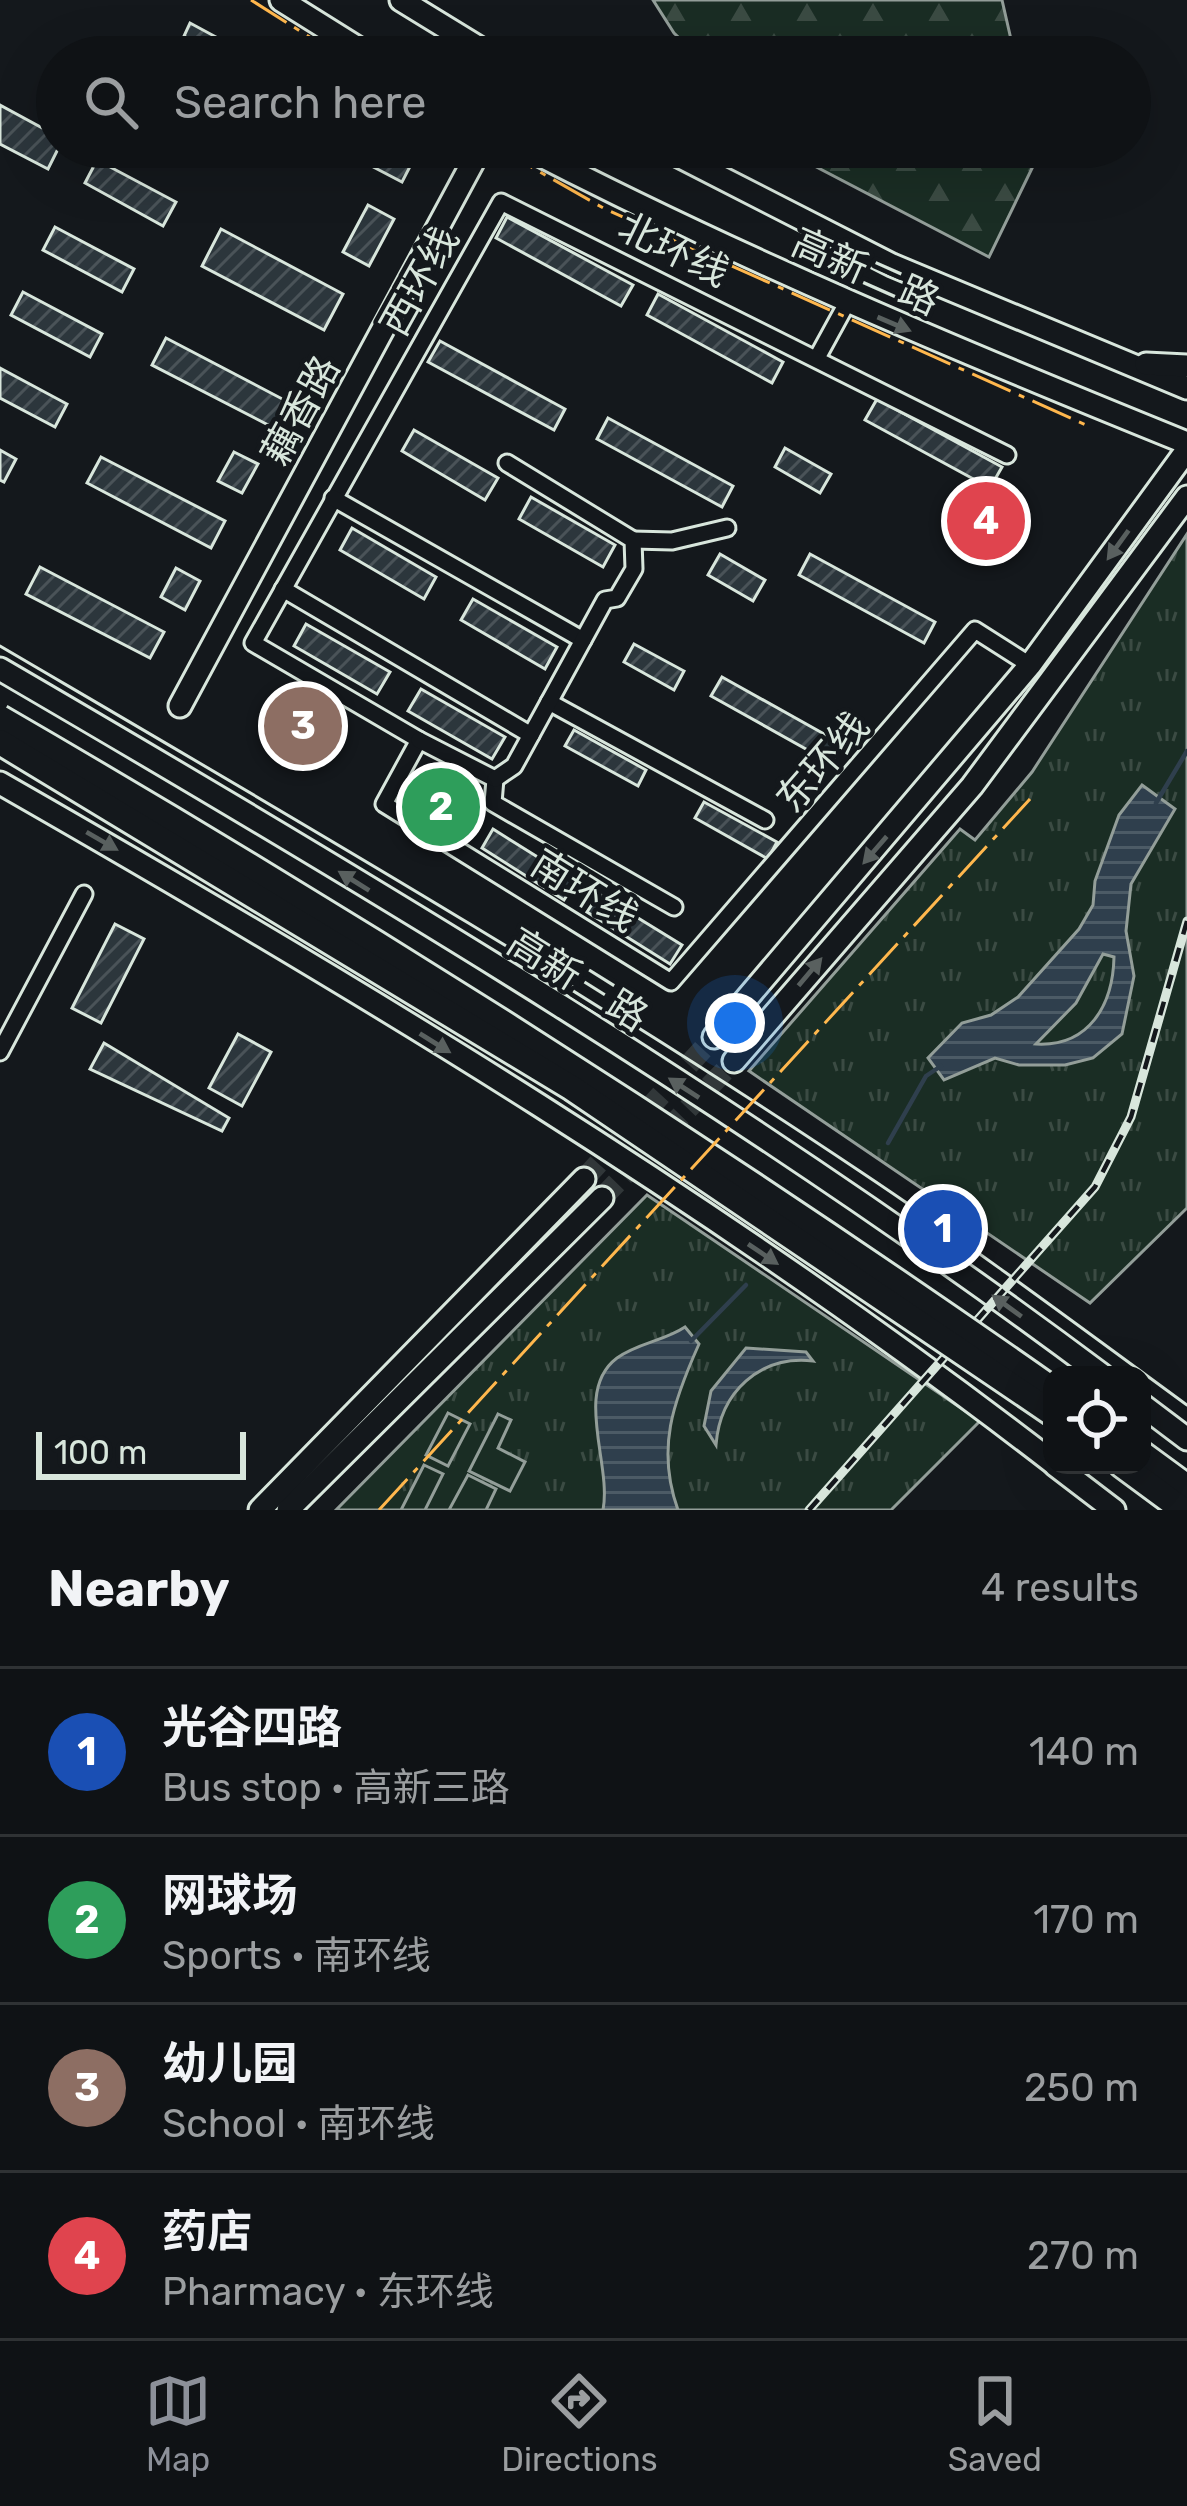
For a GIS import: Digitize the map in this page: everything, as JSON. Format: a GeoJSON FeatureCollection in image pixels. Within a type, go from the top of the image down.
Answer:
{"type":"FeatureCollection","features":[{"type":"Feature","properties":{"kind":"highway","name":"高新三路"},"geometry":{"type":"LineString","coordinates":[[0,718],[346,922],[584,1071],[1043,1401]]}},
{"type":"Feature","properties":{"kind":"highway","name":"高新三路"},"geometry":{"type":"LineString","coordinates":[[0,742],[337,940],[572,1088],[1043,1401]]}},
{"type":"Feature","properties":{"kind":"highway"},"geometry":{"type":"LineString","coordinates":[[1151,1458],[1187,1483]]}},
{"type":"Feature","properties":{"kind":"highway"},"geometry":{"type":"LineString","coordinates":[[1128,1474],[1169,1510]]}},
{"type":"Feature","properties":{"kind":"highway"},"geometry":{"type":"LineString","coordinates":[[1131,1474],[1183,1510]]}},
{"type":"Feature","properties":{"kind":"main road"},"geometry":{"type":"LineString","coordinates":[[281,0],[338,36]]}},
{"type":"Feature","properties":{"kind":"main road"},"geometry":{"type":"LineString","coordinates":[[400,0],[459,36]]}},
{"type":"Feature","properties":{"kind":"main road","name":"藕香路"},"geometry":{"type":"LineString","coordinates":[[180,706],[470,168]]}},
{"type":"Feature","properties":{"kind":"main road","name":"高新二路"},"geometry":{"type":"LineString","coordinates":[[565,168],[677,226],[847,303],[1187,447]]}},
{"type":"Feature","properties":{"kind":"main road","name":"高新二路"},"geometry":{"type":"LineString","coordinates":[[702,168],[892,265],[1187,388]]}},
{"type":"Feature","properties":{"kind":"main road"},"geometry":{"type":"LineString","coordinates":[[1128,362],[1187,366]]}},
{"type":"Feature","properties":{"kind":"main road"},"geometry":{"type":"LineString","coordinates":[[714,1037],[1030,665],[1187,447]]}},
{"type":"Feature","properties":{"kind":"main road"},"geometry":{"type":"LineString","coordinates":[[734,1061],[972,786],[1187,497]]}},
{"type":"Feature","properties":{"kind":"main road","name":"高新三路"},"geometry":{"type":"LineString","coordinates":[[0,669],[239,809],[686,1089],[896,1225],[1090,1366]]}},
{"type":"Feature","properties":{"kind":"main road"},"geometry":{"type":"LineString","coordinates":[[0,783],[185,889],[624,1160],[845,1309],[1043,1456]]}},
{"type":"Feature","properties":{"kind":"main road"},"geometry":{"type":"LineString","coordinates":[[260,1510],[584,1180]]}},
{"type":"Feature","properties":{"kind":"main road"},"geometry":{"type":"LineString","coordinates":[[288,1510],[602,1198]]}},
{"type":"Feature","properties":{"kind":"main road"},"geometry":{"type":"LineString","coordinates":[[1151,1412],[1187,1438]]}},
{"type":"Feature","properties":{"kind":"main road"},"geometry":{"type":"LineString","coordinates":[[1067,1474],[1114,1510]]}},
{"type":"Feature","properties":{"kind":"street","name":"北环线"},"geometry":{"type":"LineString","coordinates":[[501,202],[1007,454]]}},
{"type":"Feature","properties":{"kind":"street","name":"西环线"},"geometry":{"type":"LineString","coordinates":[[419,740],[254,643],[501,202]]}},
{"type":"Feature","properties":{"kind":"street"},"geometry":{"type":"LineString","coordinates":[[818,356],[847,303]]}},
{"type":"Feature","properties":{"kind":"street"},"geometry":{"type":"LineString","coordinates":[[507,463],[634,540],[672,541],[727,528]]}},
{"type":"Feature","properties":{"kind":"street"},"geometry":{"type":"LineString","coordinates":[[333,498],[583,640]]}},
{"type":"Feature","properties":{"kind":"street"},"geometry":{"type":"LineString","coordinates":[[634,540],[634,569],[617,598],[605,600],[514,766],[496,778],[493,803],[674,907]]}},
{"type":"Feature","properties":{"kind":"street"},"geometry":{"type":"LineString","coordinates":[[283,589],[531,734]]}},
{"type":"Feature","properties":{"kind":"street","name":"东环线"},"geometry":{"type":"LineString","coordinates":[[671,982],[975,630],[1030,665]]}},
{"type":"Feature","properties":{"kind":"street"},"geometry":{"type":"LineString","coordinates":[[549,702],[765,820]]}},
{"type":"Feature","properties":{"kind":"street"},"geometry":{"type":"LineString","coordinates":[[419,740],[496,778]]}},
{"type":"Feature","properties":{"kind":"street","name":"南环线"},"geometry":{"type":"LineString","coordinates":[[419,740],[384,804],[671,982]]}},
{"type":"Feature","properties":{"kind":"street"},"geometry":{"type":"LineString","coordinates":[[0,1052],[84,894]]}},
{"type":"Feature","properties":{"kind":"green space"},"geometry":{"type":"Polygon","coordinates":[[[653,0],[1002,0],[1010,36],[677,36],[653,0]]]}},
{"type":"Feature","properties":{"kind":"green space"},"geometry":{"type":"Polygon","coordinates":[[[818,168],[1032,168],[989,257],[818,168]]]}},
{"type":"Feature","properties":{"kind":"green space"},"geometry":{"type":"Polygon","coordinates":[[[1187,534],[1187,1208],[1090,1303],[749,1071],[960,829],[975,840],[1032,772],[1187,534]]]}},
{"type":"Feature","properties":{"kind":"green space"},"geometry":{"type":"Polygon","coordinates":[[[424,784],[469,809],[457,830],[412,805],[424,784]]]}},
{"type":"Feature","properties":{"kind":"green space"},"geometry":{"type":"Polygon","coordinates":[[[647,1195],[980,1421],[891,1510],[336,1510],[647,1195]]]}},
{"type":"Feature","properties":{"kind":"green space"},"geometry":{"type":"Polygon","coordinates":[[[448,1413],[470,1424],[448,1466],[426,1455],[448,1413]]]}},
{"type":"Feature","properties":{"kind":"green space"},"geometry":{"type":"Polygon","coordinates":[[[498,1414],[511,1420],[498,1448],[525,1462],[510,1491],[469,1471],[498,1414]]]}},
{"type":"Feature","properties":{"kind":"green space"},"geometry":{"type":"Polygon","coordinates":[[[424,1465],[443,1474],[425,1510],[401,1510],[424,1465]]]}},
{"type":"Feature","properties":{"kind":"green space"},"geometry":{"type":"Polygon","coordinates":[[[468,1475],[496,1489],[486,1510],[449,1510],[468,1475]]]}},
{"type":"Feature","properties":{"kind":"water"},"geometry":{"type":"Polygon","coordinates":[[[1142,785],[1175,809],[1131,884],[1126,931],[1134,976],[1122,1034],[1093,1058],[1065,1065],[1019,1065],[995,1058],[944,1080],[928,1058],[962,1023],[991,1015],[1018,997],[1079,929],[1093,905],[1095,881],[1119,815],[1142,785]],[[1103,954],[1076,1003],[1036,1044],[1070,1038],[1094,1020],[1109,991],[1114,957],[1103,954]]]}},
{"type":"Feature","properties":{"kind":"water"},"geometry":{"type":"Polygon","coordinates":[[[685,1327],[699,1344],[670,1426],[668,1466],[678,1510],[603,1510],[596,1408],[604,1372],[625,1353],[685,1327]]]}},
{"type":"Feature","properties":{"kind":"water"},"geometry":{"type":"Polygon","coordinates":[[[746,1348],[806,1352],[813,1361],[776,1364],[746,1381],[725,1409],[716,1445],[704,1426],[711,1391],[746,1348]]]}},
{"type":"Feature","properties":{"kind":"building"},"geometry":{"type":"Polygon","coordinates":[[[190,23],[214,36],[184,36],[190,23]]]}},
{"type":"Feature","properties":{"kind":"building"},"geometry":{"type":"Polygon","coordinates":[[[0,105],[36,125],[36,163],[0,144],[0,105]]]}},
{"type":"Feature","properties":{"kind":"building"},"geometry":{"type":"Polygon","coordinates":[[[93,168],[112,168],[176,202],[163,226],[85,183],[93,168]]]}},
{"type":"Feature","properties":{"kind":"building"},"geometry":{"type":"Polygon","coordinates":[[[375,168],[409,168],[402,182],[375,168]]]}},
{"type":"Feature","properties":{"kind":"building"},"geometry":{"type":"Polygon","coordinates":[[[368,205],[394,219],[369,266],[343,252],[368,205]]]}},
{"type":"Feature","properties":{"kind":"building"},"geometry":{"type":"Polygon","coordinates":[[[507,217],[633,285],[621,306],[496,238],[507,217]]]}},
{"type":"Feature","properties":{"kind":"building"},"geometry":{"type":"Polygon","coordinates":[[[55,227],[134,269],[122,292],[43,250],[55,227]]]}},
{"type":"Feature","properties":{"kind":"building"},"geometry":{"type":"Polygon","coordinates":[[[221,229],[343,294],[324,330],[202,266],[221,229]]]}},
{"type":"Feature","properties":{"kind":"building"},"geometry":{"type":"Polygon","coordinates":[[[23,292],[102,334],[90,357],[11,315],[23,292]]]}},
{"type":"Feature","properties":{"kind":"building"},"geometry":{"type":"Polygon","coordinates":[[[658,294],[783,362],[772,383],[647,315],[658,294]]]}},
{"type":"Feature","properties":{"kind":"building"},"geometry":{"type":"Polygon","coordinates":[[[166,338],[290,403],[276,429],[152,365],[166,338]]]}},
{"type":"Feature","properties":{"kind":"building"},"geometry":{"type":"Polygon","coordinates":[[[440,341],[565,409],[554,430],[428,362],[440,341]]]}},
{"type":"Feature","properties":{"kind":"building"},"geometry":{"type":"Polygon","coordinates":[[[0,368],[67,404],[55,427],[0,398],[0,368]]]}},
{"type":"Feature","properties":{"kind":"building"},"geometry":{"type":"Polygon","coordinates":[[[877,399],[1002,467],[990,488],[865,420],[877,399]]]}},
{"type":"Feature","properties":{"kind":"building"},"geometry":{"type":"Polygon","coordinates":[[[608,418],[733,486],[722,507],[597,439],[608,418]]]}},
{"type":"Feature","properties":{"kind":"building"},"geometry":{"type":"Polygon","coordinates":[[[414,430],[498,478],[485,500],[402,451],[414,430]]]}},
{"type":"Feature","properties":{"kind":"building"},"geometry":{"type":"Polygon","coordinates":[[[785,448],[831,474],[820,493],[775,467],[785,448]]]}},
{"type":"Feature","properties":{"kind":"building"},"geometry":{"type":"Polygon","coordinates":[[[0,450],[16,459],[4,482],[0,480],[0,450]]]}},
{"type":"Feature","properties":{"kind":"building"},"geometry":{"type":"Polygon","coordinates":[[[234,452],[258,464],[242,493],[218,481],[234,452]]]}},
{"type":"Feature","properties":{"kind":"building"},"geometry":{"type":"Polygon","coordinates":[[[101,457],[225,521],[211,548],[87,483],[101,457]]]}},
{"type":"Feature","properties":{"kind":"building"},"geometry":{"type":"Polygon","coordinates":[[[531,497],[615,545],[603,567],[519,519],[531,497]]]}},
{"type":"Feature","properties":{"kind":"building"},"geometry":{"type":"Polygon","coordinates":[[[352,528],[436,577],[424,599],[340,550],[352,528]]]}},
{"type":"Feature","properties":{"kind":"building"},"geometry":{"type":"Polygon","coordinates":[[[720,554],[765,580],[753,601],[708,575],[720,554]]]}},
{"type":"Feature","properties":{"kind":"building"},"geometry":{"type":"Polygon","coordinates":[[[810,554],[935,622],[924,643],[799,575],[810,554]]]}},
{"type":"Feature","properties":{"kind":"building"},"geometry":{"type":"Polygon","coordinates":[[[40,567],[164,632],[150,658],[26,594],[40,567]]]}},
{"type":"Feature","properties":{"kind":"building"},"geometry":{"type":"Polygon","coordinates":[[[176,568],[200,581],[185,610],[161,597],[176,568]]]}},
{"type":"Feature","properties":{"kind":"building"},"geometry":{"type":"Polygon","coordinates":[[[473,599],[557,647],[545,669],[461,620],[473,599]]]}},
{"type":"Feature","properties":{"kind":"building"},"geometry":{"type":"Polygon","coordinates":[[[306,624],[390,672],[377,694],[294,646],[306,624]]]}},
{"type":"Feature","properties":{"kind":"building"},"geometry":{"type":"Polygon","coordinates":[[[634,644],[684,671],[674,690],[624,662],[634,644]]]}},
{"type":"Feature","properties":{"kind":"building"},"geometry":{"type":"Polygon","coordinates":[[[722,677],[842,744],[831,763],[711,696],[722,677]]]}},
{"type":"Feature","properties":{"kind":"building"},"geometry":{"type":"Polygon","coordinates":[[[421,689],[505,737],[492,759],[408,711],[421,689]]]}},
{"type":"Feature","properties":{"kind":"building"},"geometry":{"type":"Polygon","coordinates":[[[574,730],[646,770],[638,786],[565,746],[574,730]]]}},
{"type":"Feature","properties":{"kind":"building"},"geometry":{"type":"Polygon","coordinates":[[[704,802],[777,842],[768,859],[695,818],[704,802]]]}},
{"type":"Feature","properties":{"kind":"building"},"geometry":{"type":"Polygon","coordinates":[[[493,829],[576,881],[564,900],[482,848],[493,829]]]}},
{"type":"Feature","properties":{"kind":"building"},"geometry":{"type":"Polygon","coordinates":[[[599,894],[682,945],[670,964],[587,912],[599,894]]]}},
{"type":"Feature","properties":{"kind":"building"},"geometry":{"type":"Polygon","coordinates":[[[115,924],[144,939],[101,1023],[72,1008],[115,924]]]}},
{"type":"Feature","properties":{"kind":"building"},"geometry":{"type":"Polygon","coordinates":[[[238,1034],[271,1052],[242,1106],[209,1088],[238,1034]]]}},
{"type":"Feature","properties":{"kind":"building"},"geometry":{"type":"Polygon","coordinates":[[[104,1043],[229,1118],[222,1131],[90,1069],[104,1043]]]}},
{"type":"Feature","properties":{"kind":"waterway"},"geometry":{"type":"LineString","coordinates":[[1156,803],[1187,751]]}},
{"type":"Feature","properties":{"kind":"waterway"},"geometry":{"type":"LineString","coordinates":[[888,1143],[926,1076],[941,1066]]}},
{"type":"Feature","properties":{"kind":"waterway"},"geometry":{"type":"LineString","coordinates":[[691,1341],[746,1285]]}},
{"type":"Feature","properties":{"kind":"tunnel"},"geometry":{"type":"LineString","coordinates":[[584,1179],[714,1037]]}},
{"type":"Feature","properties":{"kind":"tunnel"},"geometry":{"type":"LineString","coordinates":[[602,1198],[734,1061]]}},
{"type":"Feature","properties":{"kind":"tram line"},"geometry":{"type":"LineString","coordinates":[[0,646],[650,1035],[944,1229],[1187,1405]]}},
{"type":"Feature","properties":{"kind":"railway"},"geometry":{"type":"LineString","coordinates":[[809,1510],[1095,1187],[1131,1117],[1187,921]]}},
{"type":"Feature","properties":{"kind":"power"},"geometry":{"type":"LineString","coordinates":[[251,0],[308,36]]}},
{"type":"Feature","properties":{"kind":"power"},"geometry":{"type":"LineString","coordinates":[[533,168],[605,209],[1086,425]]}},
{"type":"Feature","properties":{"kind":"power"},"geometry":{"type":"LineString","coordinates":[[379,1510],[1030,799]]}},
{"type":"Feature","properties":{"kind":"place","name":"药店"},"geometry":{"type":"Point","coordinates":[986,521]}},
{"type":"Feature","properties":{"kind":"place","name":"幼儿园"},"geometry":{"type":"Point","coordinates":[303,726]}},
{"type":"Feature","properties":{"kind":"place","name":"网球场"},"geometry":{"type":"Point","coordinates":[441,807]}},
{"type":"Feature","properties":{"kind":"place","name":"光谷四路"},"geometry":{"type":"Point","coordinates":[943,1229]}}]}
